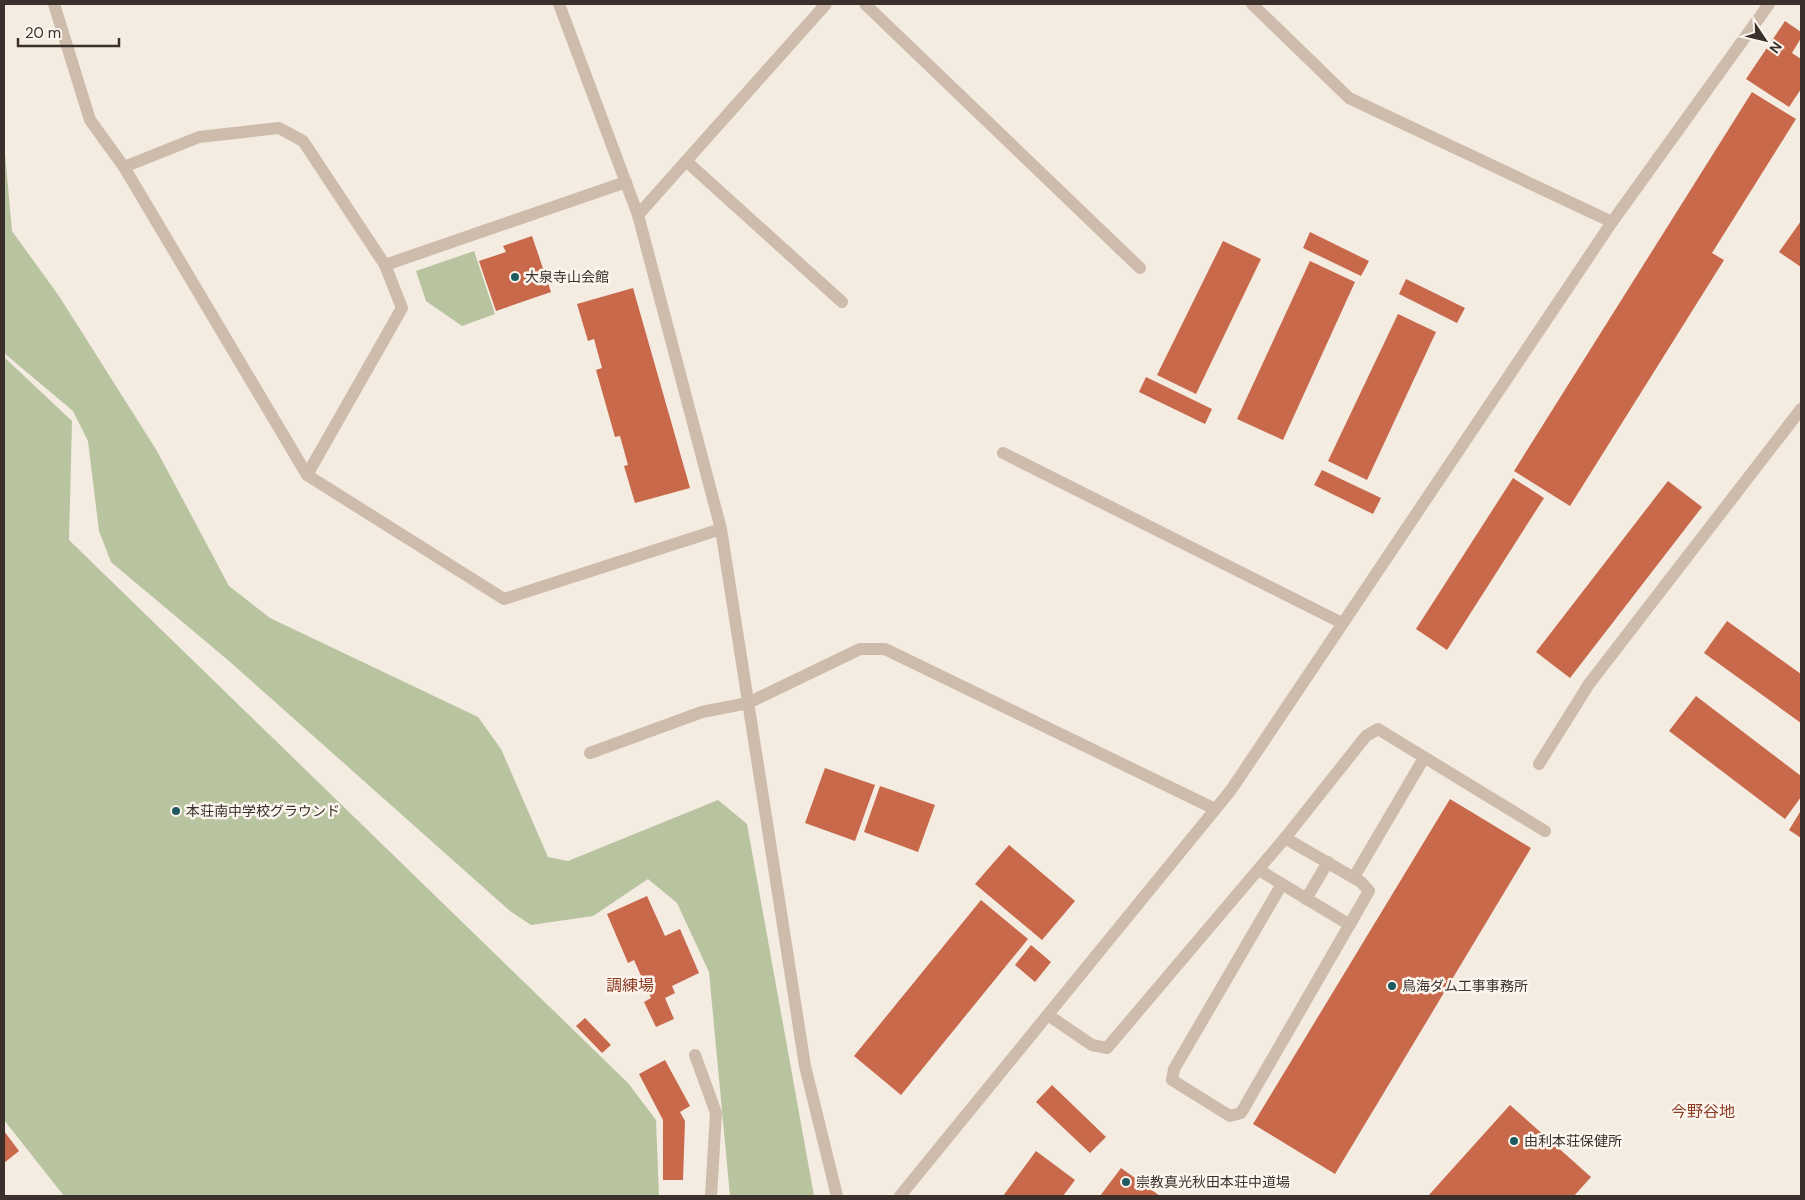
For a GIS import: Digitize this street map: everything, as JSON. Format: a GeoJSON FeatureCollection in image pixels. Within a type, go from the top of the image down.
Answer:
{"type":"FeatureCollection","features":[{"type":"Feature","properties":{"kind":"street"},"geometry":{"type":"LineString","coordinates":[[54,4],[90,120],[124,167],[307,475],[504,599],[721,529]]}},
{"type":"Feature","properties":{"kind":"street"},"geometry":{"type":"LineString","coordinates":[[559,4],[638,215],[721,529],[805,1066],[837,1196]]}},
{"type":"Feature","properties":{"kind":"street"},"geometry":{"type":"LineString","coordinates":[[638,215],[826,4]]}},
{"type":"Feature","properties":{"kind":"street"},"geometry":{"type":"LineString","coordinates":[[865,4],[1140,268]]}},
{"type":"Feature","properties":{"kind":"street"},"geometry":{"type":"LineString","coordinates":[[1252,4],[1349,98],[1612,222]]}},
{"type":"Feature","properties":{"kind":"street"},"geometry":{"type":"LineString","coordinates":[[900,1196],[1236,781],[1612,222],[1769,4]]}},
{"type":"Feature","properties":{"kind":"street"},"geometry":{"type":"LineString","coordinates":[[124,167],[199,137],[279,128],[302,141],[385,265],[402,308],[307,475]]}},
{"type":"Feature","properties":{"kind":"street"},"geometry":{"type":"LineString","coordinates":[[686,161],[842,302]]}},
{"type":"Feature","properties":{"kind":"street"},"geometry":{"type":"LineString","coordinates":[[385,265],[626,182]]}},
{"type":"Feature","properties":{"kind":"street"},"geometry":{"type":"LineString","coordinates":[[1539,764],[1590,684],[1801,409]]}},
{"type":"Feature","properties":{"kind":"street"},"geometry":{"type":"LineString","coordinates":[[1003,453],[1342,623]]}},
{"type":"Feature","properties":{"kind":"street"},"geometry":{"type":"LineString","coordinates":[[590,753],[702,712],[748,704],[860,649],[885,649],[1215,809]]}},
{"type":"Feature","properties":{"kind":"street"},"geometry":{"type":"LineString","coordinates":[[1048,1015],[1092,1046],[1106,1048],[1259,870],[1366,736],[1378,729],[1545,832]]}},
{"type":"Feature","properties":{"kind":"street"},"geometry":{"type":"LineString","coordinates":[[1354,877],[1424,758]]}},
{"type":"Feature","properties":{"kind":"street"},"geometry":{"type":"LineString","coordinates":[[1282,884],[1174,1068],[1172,1080],[1230,1116],[1241,1113],[1369,891],[1354,877],[1285,838]]}},
{"type":"Feature","properties":{"kind":"street"},"geometry":{"type":"LineString","coordinates":[[1306,899],[1328,862]]}},
{"type":"Feature","properties":{"kind":"street"},"geometry":{"type":"LineString","coordinates":[[1259,870],[1350,925]]}},
{"type":"Feature","properties":{"kind":"street"},"geometry":{"type":"LineString","coordinates":[[695,1055],[716,1112],[711,1196]]}},
{"type":"Feature","properties":{"kind":"green space"},"geometry":{"type":"Polygon","coordinates":[[[4,143],[12,231],[59,296],[157,451],[229,586],[270,618],[478,717],[501,749],[548,857],[568,861],[718,800],[747,824],[814,1196],[730,1196],[709,972],[677,903],[648,879],[593,916],[531,925],[510,911],[229,661],[111,562],[99,531],[88,441],[73,411],[4,353],[4,143]]]}},
{"type":"Feature","properties":{"kind":"green space"},"geometry":{"type":"Polygon","coordinates":[[[474,251],[495,314],[462,326],[426,301],[416,271],[474,251]]]}},
{"type":"Feature","properties":{"kind":"green space","name":"本荘南中学校グラウンド"},"geometry":{"type":"Polygon","coordinates":[[[4,357],[72,421],[69,540],[628,1083],[656,1120],[659,1196],[64,1196],[4,1120],[4,357]]]}},
{"type":"Feature","properties":{"kind":"building"},"geometry":{"type":"Polygon","coordinates":[[[1785,21],[1801,32],[1801,38],[1792,53],[1801,59],[1801,89],[1789,107],[1746,79],[1785,21]]]}},
{"type":"Feature","properties":{"kind":"building"},"geometry":{"type":"Polygon","coordinates":[[[1752,92],[1796,119],[1712,253],[1724,260],[1570,506],[1514,471],[1752,92]]]}},
{"type":"Feature","properties":{"kind":"building"},"geometry":{"type":"Polygon","coordinates":[[[1801,221],[1801,267],[1779,252],[1801,221]]]}},
{"type":"Feature","properties":{"kind":"building"},"geometry":{"type":"Polygon","coordinates":[[[1310,232],[1369,261],[1361,276],[1303,248],[1310,232]]]}},
{"type":"Feature","properties":{"kind":"building","name":"大泉寺山会館"},"geometry":{"type":"Polygon","coordinates":[[[532,236],[551,292],[496,311],[479,261],[506,252],[503,246],[532,236]]]}},
{"type":"Feature","properties":{"kind":"building"},"geometry":{"type":"Polygon","coordinates":[[[1223,241],[1261,259],[1196,394],[1157,375],[1223,241]]]}},
{"type":"Feature","properties":{"kind":"building"},"geometry":{"type":"Polygon","coordinates":[[[1310,261],[1355,282],[1283,440],[1237,419],[1310,261]]]}},
{"type":"Feature","properties":{"kind":"building"},"geometry":{"type":"Polygon","coordinates":[[[1406,279],[1465,308],[1457,323],[1399,294],[1406,279]]]}},
{"type":"Feature","properties":{"kind":"building"},"geometry":{"type":"Polygon","coordinates":[[[633,288],[690,488],[635,503],[624,466],[628,465],[620,436],[615,437],[596,370],[602,368],[594,339],[588,341],[577,304],[633,288]]]}},
{"type":"Feature","properties":{"kind":"building"},"geometry":{"type":"Polygon","coordinates":[[[1398,314],[1436,332],[1367,480],[1328,461],[1398,314]]]}},
{"type":"Feature","properties":{"kind":"building"},"geometry":{"type":"Polygon","coordinates":[[[1146,377],[1212,409],[1205,424],[1139,392],[1146,377]]]}},
{"type":"Feature","properties":{"kind":"building"},"geometry":{"type":"Polygon","coordinates":[[[1322,470],[1381,498],[1373,514],[1314,485],[1322,470]]]}},
{"type":"Feature","properties":{"kind":"building"},"geometry":{"type":"Polygon","coordinates":[[[1513,478],[1544,498],[1447,650],[1416,629],[1513,478]]]}},
{"type":"Feature","properties":{"kind":"building"},"geometry":{"type":"Polygon","coordinates":[[[1668,481],[1702,507],[1570,678],[1536,652],[1668,481]]]}},
{"type":"Feature","properties":{"kind":"building"},"geometry":{"type":"Polygon","coordinates":[[[1727,621],[1801,674],[1801,723],[1704,653],[1727,621]]]}},
{"type":"Feature","properties":{"kind":"building"},"geometry":{"type":"Polygon","coordinates":[[[1696,696],[1801,776],[1801,797],[1785,819],[1669,731],[1696,696]]]}},
{"type":"Feature","properties":{"kind":"building"},"geometry":{"type":"Polygon","coordinates":[[[825,768],[875,785],[855,841],[805,823],[825,768]]]}},
{"type":"Feature","properties":{"kind":"building"},"geometry":{"type":"Polygon","coordinates":[[[880,786],[935,805],[918,852],[864,832],[880,786]]]}},
{"type":"Feature","properties":{"kind":"building","name":"鳥海ダム工事事務所"},"geometry":{"type":"Polygon","coordinates":[[[1450,799],[1531,848],[1335,1174],[1253,1124],[1450,799]]]}},
{"type":"Feature","properties":{"kind":"building"},"geometry":{"type":"Polygon","coordinates":[[[1801,813],[1801,838],[1789,830],[1801,813]]]}},
{"type":"Feature","properties":{"kind":"building"},"geometry":{"type":"Polygon","coordinates":[[[1009,845],[1075,901],[1042,940],[975,884],[1009,845]]]}},
{"type":"Feature","properties":{"kind":"building"},"geometry":{"type":"Polygon","coordinates":[[[647,896],[665,936],[680,929],[699,973],[672,986],[675,993],[665,998],[674,1019],[656,1027],[644,1002],[651,998],[634,960],[628,963],[607,914],[647,896]]]}},
{"type":"Feature","properties":{"kind":"building"},"geometry":{"type":"Polygon","coordinates":[[[981,900],[1028,939],[901,1095],[854,1056],[981,900]]]}},
{"type":"Feature","properties":{"kind":"building"},"geometry":{"type":"Polygon","coordinates":[[[1031,945],[1051,962],[1035,982],[1015,965],[1031,945]]]}},
{"type":"Feature","properties":{"kind":"building"},"geometry":{"type":"Polygon","coordinates":[[[585,1018],[611,1045],[602,1053],[576,1026],[585,1018]]]}},
{"type":"Feature","properties":{"kind":"building"},"geometry":{"type":"Polygon","coordinates":[[[665,1060],[690,1106],[680,1112],[685,1121],[683,1180],[663,1180],[663,1120],[639,1074],[665,1060]]]}},
{"type":"Feature","properties":{"kind":"building"},"geometry":{"type":"Polygon","coordinates":[[[1052,1085],[1106,1137],[1090,1153],[1036,1102],[1052,1085]]]}},
{"type":"Feature","properties":{"kind":"building","name":"由利本荘保健所"},"geometry":{"type":"Polygon","coordinates":[[[1510,1105],[1591,1177],[1574,1196],[1428,1196],[1510,1105]]]}},
{"type":"Feature","properties":{"kind":"building"},"geometry":{"type":"Polygon","coordinates":[[[4,1131],[19,1151],[4,1163],[4,1131]]]}},
{"type":"Feature","properties":{"kind":"building"},"geometry":{"type":"Polygon","coordinates":[[[1036,1151],[1075,1180],[1063,1196],[1003,1196],[1036,1151]]]}},
{"type":"Feature","properties":{"kind":"building","name":"崇教真光秋田本荘中道場"},"geometry":{"type":"Polygon","coordinates":[[[1121,1168],[1160,1196],[1100,1196],[1121,1168]]]}},
{"type":"Feature","properties":{"kind":"place","name":"大泉寺山会館"},"geometry":{"type":"Point","coordinates":[515,277]}},
{"type":"Feature","properties":{"kind":"place","name":"本荘南中学校グラウンド"},"geometry":{"type":"Point","coordinates":[176,811]}},
{"type":"Feature","properties":{"kind":"place","name":"鳥海ダム工事事務所"},"geometry":{"type":"Point","coordinates":[1392,986]}},
{"type":"Feature","properties":{"kind":"place","name":"由利本荘保健所"},"geometry":{"type":"Point","coordinates":[1514,1141]}},
{"type":"Feature","properties":{"kind":"place","name":"崇教真光秋田本荘中道場"},"geometry":{"type":"Point","coordinates":[1126,1182]}},
{"type":"Feature","properties":{"kind":"district","name":"調練場"},"geometry":{"type":"Point","coordinates":[630,985]}},
{"type":"Feature","properties":{"kind":"district","name":"今野谷地"},"geometry":{"type":"Point","coordinates":[1703,1111]}}]}
